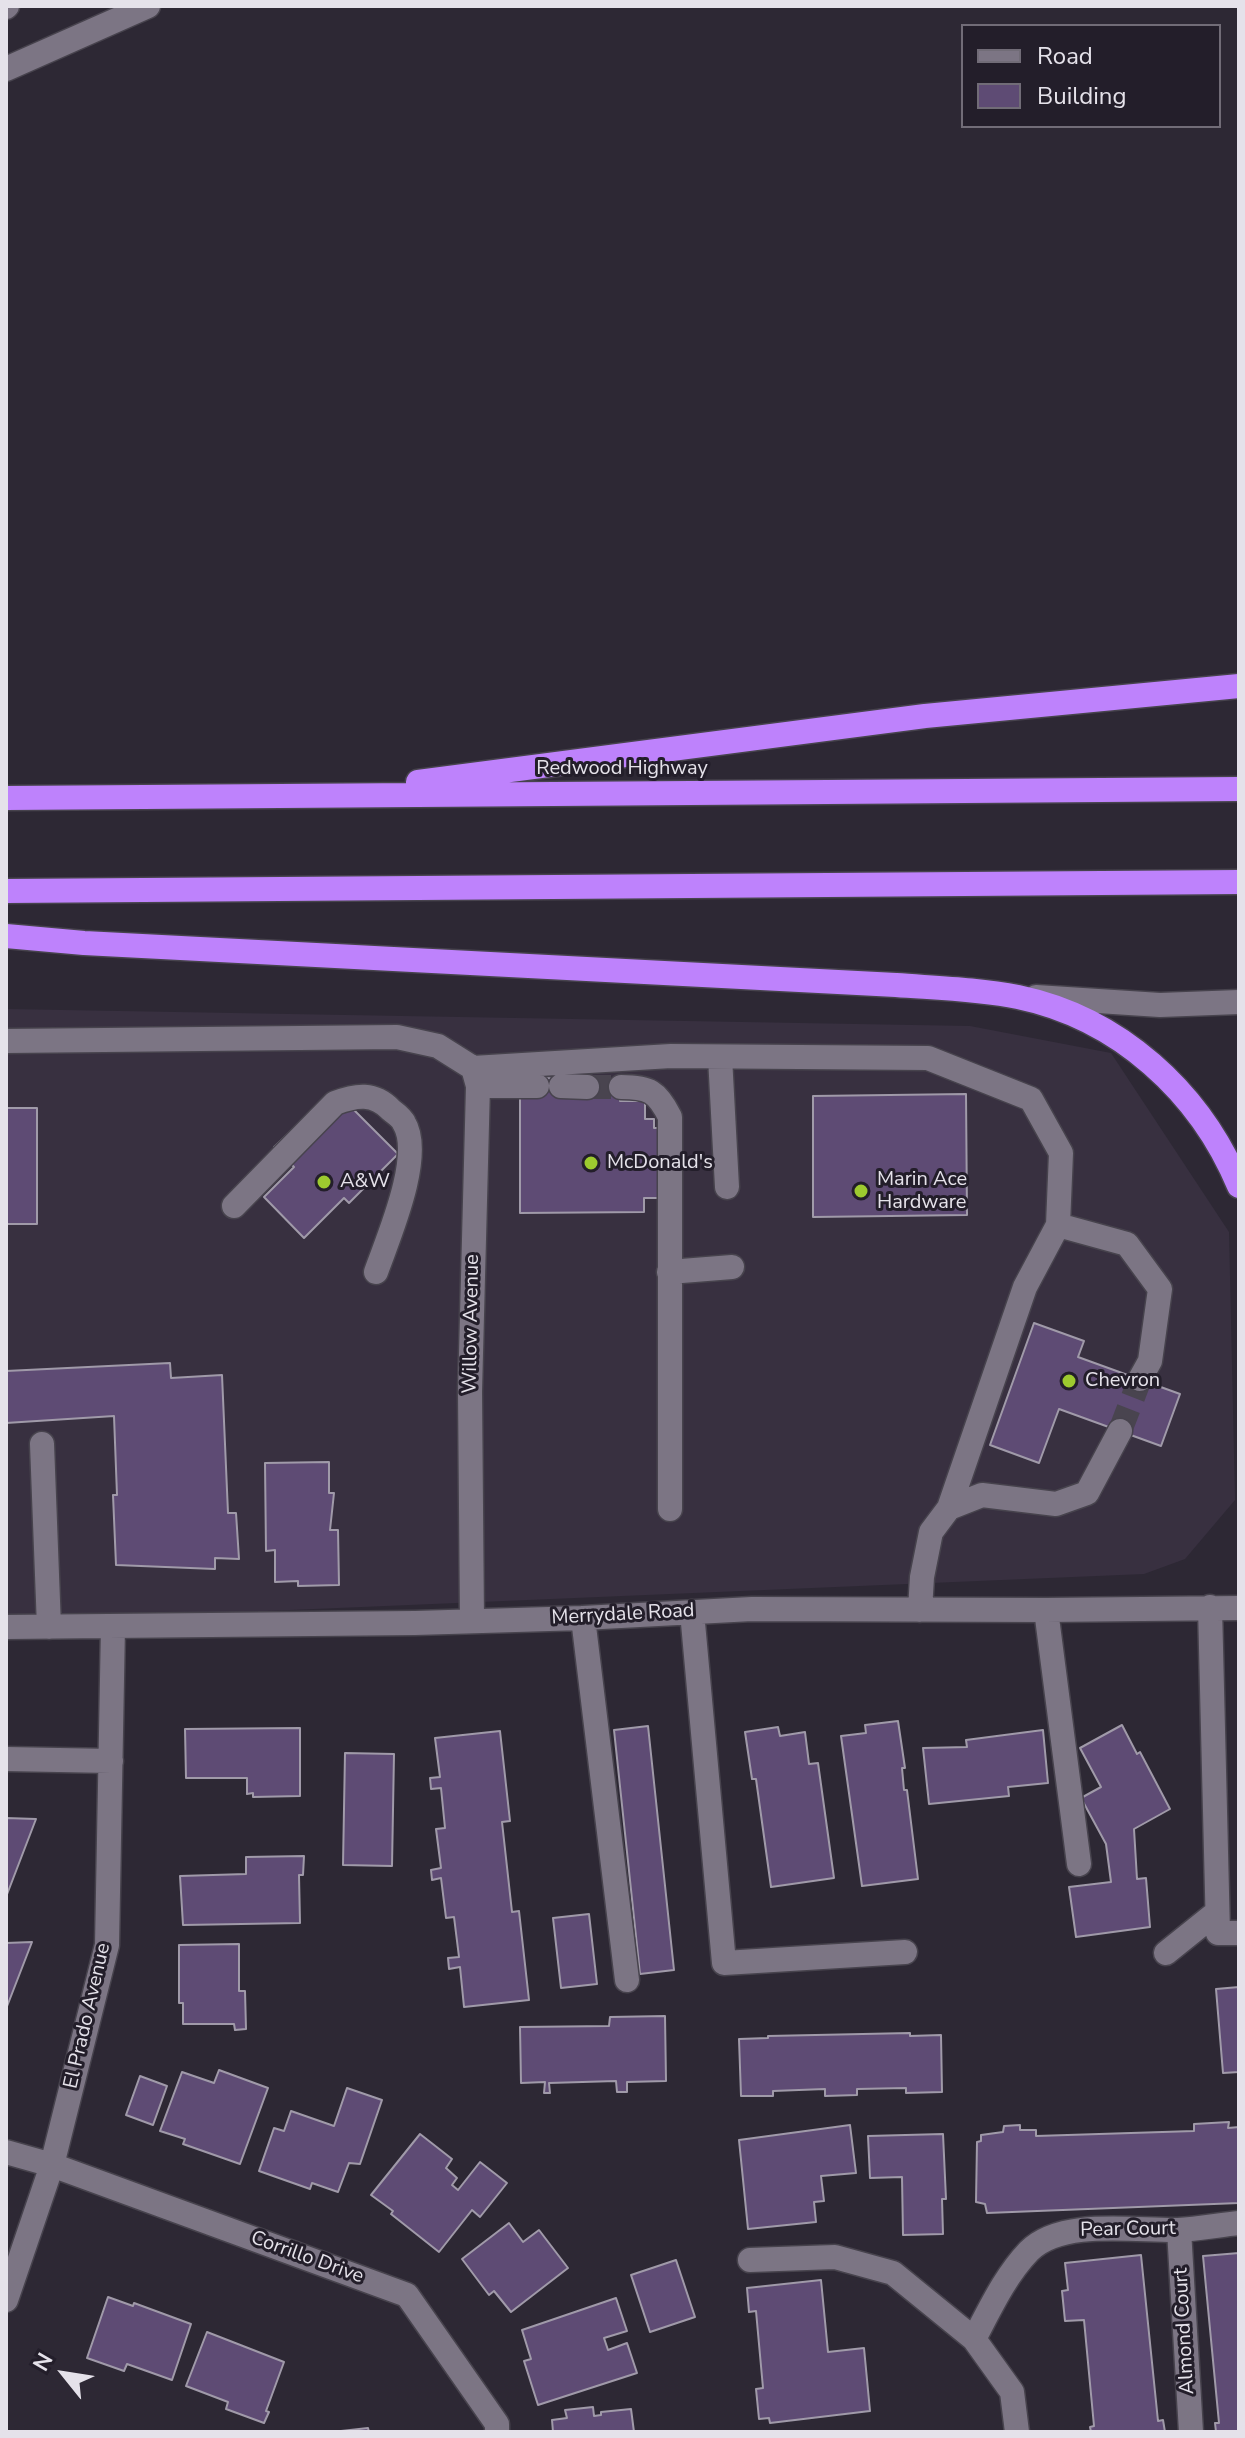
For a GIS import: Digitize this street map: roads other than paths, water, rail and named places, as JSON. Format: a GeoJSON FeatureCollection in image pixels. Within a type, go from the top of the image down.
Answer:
{"type":"FeatureCollection","features":[{"type":"Feature","properties":{"kind":"highway"},"geometry":{"type":"LineString","coordinates":[[312,795],[925,716],[1239,686]]}},
{"type":"Feature","properties":{"kind":"highway","name":"Redwood Highway"},"geometry":{"type":"LineString","coordinates":[[6,798],[1239,789]]}},
{"type":"Feature","properties":{"kind":"highway"},"geometry":{"type":"LineString","coordinates":[[6,891],[1239,882]]}},
{"type":"Feature","properties":{"kind":"highway"},"geometry":{"type":"LineString","coordinates":[[6,936],[84,943],[896,985],[1021,997],[1062,1010],[1100,1027],[1135,1050],[1171,1081],[1220,1146],[1239,1186]]}},
{"type":"Feature","properties":{"kind":"street"},"geometry":{"type":"LineString","coordinates":[[6,69],[148,6]]}},
{"type":"Feature","properties":{"kind":"street"},"geometry":{"type":"LineString","coordinates":[[982,992],[1118,1003],[1239,1002]]}},
{"type":"Feature","properties":{"kind":"street"},"geometry":{"type":"LineString","coordinates":[[6,1041],[397,1037],[438,1046],[475,1077],[587,1087]]}},
{"type":"Feature","properties":{"kind":"street"},"geometry":{"type":"LineString","coordinates":[[475,1077],[571,1061],[720,1057],[928,1058],[1031,1099],[1061,1153],[1058,1225],[1025,1287],[949,1508],[931,1532],[922,1577],[920,1610]]}},
{"type":"Feature","properties":{"kind":"street"},"geometry":{"type":"LineString","coordinates":[[720,1057],[727,1187]]}},
{"type":"Feature","properties":{"kind":"street","name":"Willow Avenue"},"geometry":{"type":"LineString","coordinates":[[472,1621],[470,1392],[475,1077]]}},
{"type":"Feature","properties":{"kind":"street"},"geometry":{"type":"LineString","coordinates":[[621,1087],[643,1087],[661,1099],[670,1117],[670,1509]]}},
{"type":"Feature","properties":{"kind":"street"},"geometry":{"type":"LineString","coordinates":[[234,1206],[335,1103],[354,1095],[374,1097],[405,1123],[410,1146],[405,1191],[376,1272]]}},
{"type":"Feature","properties":{"kind":"street"},"geometry":{"type":"LineString","coordinates":[[1058,1225],[1127,1244],[1160,1289],[1150,1361],[1140,1379]]}},
{"type":"Feature","properties":{"kind":"street"},"geometry":{"type":"LineString","coordinates":[[669,1272],[732,1267]]}},
{"type":"Feature","properties":{"kind":"street"},"geometry":{"type":"LineString","coordinates":[[949,1508],[982,1495],[1056,1504],[1087,1493],[1120,1431]]}},
{"type":"Feature","properties":{"kind":"street"},"geometry":{"type":"LineString","coordinates":[[42,1444],[49,1627]]}},
{"type":"Feature","properties":{"kind":"street"},"geometry":{"type":"LineString","coordinates":[[1210,1607],[1218,1933],[1239,1933]]}},
{"type":"Feature","properties":{"kind":"street","name":"Merrydale Road"},"geometry":{"type":"LineString","coordinates":[[6,1627],[472,1621],[752,1609],[1239,1608]]}},
{"type":"Feature","properties":{"kind":"street"},"geometry":{"type":"LineString","coordinates":[[1046,1610],[1079,1864]]}},
{"type":"Feature","properties":{"kind":"street"},"geometry":{"type":"LineString","coordinates":[[692,1612],[724,1963],[905,1952]]}},
{"type":"Feature","properties":{"kind":"street"},"geometry":{"type":"LineString","coordinates":[[583,1618],[627,1980]]}},
{"type":"Feature","properties":{"kind":"street","name":"El Prado Avenue"},"geometry":{"type":"LineString","coordinates":[[6,2300],[52,2165],[107,1945],[113,1626]]}},
{"type":"Feature","properties":{"kind":"street"},"geometry":{"type":"LineString","coordinates":[[6,1759],[111,1761]]}},
{"type":"Feature","properties":{"kind":"street"},"geometry":{"type":"LineString","coordinates":[[1166,1953],[1217,1912]]}},
{"type":"Feature","properties":{"kind":"street","name":"Corrillo Drive"},"geometry":{"type":"LineString","coordinates":[[6,2152],[52,2165],[407,2295],[497,2424],[497,2432]]}},
{"type":"Feature","properties":{"kind":"street","name":"Pear Court"},"geometry":{"type":"LineString","coordinates":[[974,2339],[1006,2281],[1032,2248],[1062,2233],[1092,2228],[1179,2230],[1239,2223]]}},
{"type":"Feature","properties":{"kind":"street","name":"Almond Court"},"geometry":{"type":"LineString","coordinates":[[1179,2230],[1191,2432]]}},
{"type":"Feature","properties":{"kind":"street"},"geometry":{"type":"LineString","coordinates":[[750,2260],[835,2257],[893,2273],[974,2339],[1012,2392],[1017,2432]]}},
{"type":"Feature","properties":{"kind":"tunnel"},"geometry":{"type":"LineString","coordinates":[[587,1087],[621,1087]]}},
{"type":"Feature","properties":{"kind":"tunnel"},"geometry":{"type":"LineString","coordinates":[[1120,1431],[1140,1379]]}},
{"type":"Feature","properties":{"kind":"place","name":"McDonald's"},"geometry":{"type":"Point","coordinates":[591,1163]}},
{"type":"Feature","properties":{"kind":"place","name":"A&W"},"geometry":{"type":"Point","coordinates":[324,1182]}},
{"type":"Feature","properties":{"kind":"place","name":"Marin Ace Hardware"},"geometry":{"type":"Point","coordinates":[861,1191]}},
{"type":"Feature","properties":{"kind":"place","name":"Chevron"},"geometry":{"type":"Point","coordinates":[1069,1381]}}]}
